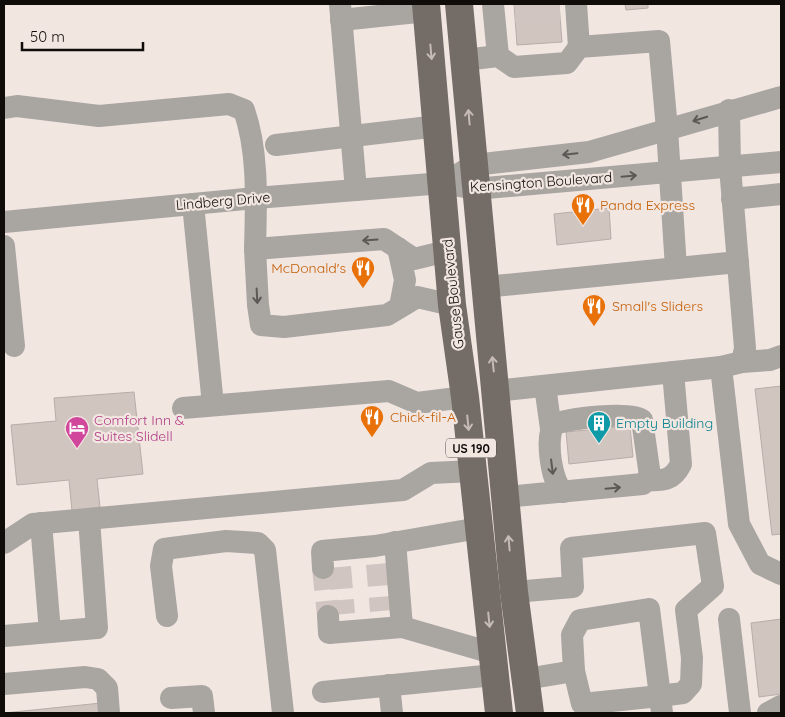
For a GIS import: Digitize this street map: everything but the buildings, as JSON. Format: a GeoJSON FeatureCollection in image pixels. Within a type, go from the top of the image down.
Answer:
{"type":"FeatureCollection","features":[{"type":"Feature","properties":{"kind":"main road","name":"US 190"},"geometry":{"type":"LineString","coordinates":[[459,4],[513,586],[530,713]]}},
{"type":"Feature","properties":{"kind":"main road","name":"Gause Boulevard"},"geometry":{"type":"LineString","coordinates":[[426,7],[443,183],[452,305],[465,397],[498,713]]}},
{"type":"Feature","properties":{"kind":"street"},"geometry":{"type":"LineString","coordinates":[[356,190],[340,12],[426,7]]}},
{"type":"Feature","properties":{"kind":"street"},"geometry":{"type":"LineString","coordinates":[[570,8],[579,47]]}},
{"type":"Feature","properties":{"kind":"street"},"geometry":{"type":"LineString","coordinates":[[498,56],[501,10]]}},
{"type":"Feature","properties":{"kind":"street"},"geometry":{"type":"LineString","coordinates":[[464,60],[498,56],[514,67],[567,63],[579,47],[659,41],[676,268]]}},
{"type":"Feature","properties":{"kind":"street","name":"Kensington Boulevard"},"geometry":{"type":"LineString","coordinates":[[443,183],[589,152],[729,110],[781,97]]}},
{"type":"Feature","properties":{"kind":"street"},"geometry":{"type":"LineString","coordinates":[[4,108],[17,106],[99,116],[229,104],[244,110],[249,126],[256,198],[255,249],[261,325],[284,327],[386,315],[417,297],[452,305]]}},
{"type":"Feature","properties":{"kind":"street"},"geometry":{"type":"LineString","coordinates":[[729,110],[732,199],[745,348],[732,365],[739,524],[760,564],[781,574]]}},
{"type":"Feature","properties":{"kind":"street"},"geometry":{"type":"LineString","coordinates":[[276,145],[438,126]]}},
{"type":"Feature","properties":{"kind":"street","name":"Kensington Boulevard"},"geometry":{"type":"LineString","coordinates":[[475,177],[670,172],[781,162]]}},
{"type":"Feature","properties":{"kind":"street","name":"Lindberg Drive"},"geometry":{"type":"LineString","coordinates":[[4,222],[256,198],[443,183]]}},
{"type":"Feature","properties":{"kind":"street"},"geometry":{"type":"LineString","coordinates":[[732,199],[781,194]]}},
{"type":"Feature","properties":{"kind":"street"},"geometry":{"type":"LineString","coordinates":[[193,204],[212,405]]}},
{"type":"Feature","properties":{"kind":"street"},"geometry":{"type":"LineString","coordinates":[[255,249],[384,239],[414,259],[447,251]]}},
{"type":"Feature","properties":{"kind":"street"},"geometry":{"type":"LineString","coordinates":[[4,246],[14,346]]}},
{"type":"Feature","properties":{"kind":"street"},"geometry":{"type":"LineString","coordinates":[[398,248],[405,280],[400,307]]}},
{"type":"Feature","properties":{"kind":"street"},"geometry":{"type":"LineString","coordinates":[[485,286],[738,262]]}},
{"type":"Feature","properties":{"kind":"street"},"geometry":{"type":"LineString","coordinates":[[495,391],[732,365],[770,360],[781,356]]}},
{"type":"Feature","properties":{"kind":"street"},"geometry":{"type":"LineString","coordinates":[[505,497],[635,486],[647,480],[667,480],[673,476],[681,464],[673,372]]}},
{"type":"Feature","properties":{"kind":"street"},"geometry":{"type":"LineString","coordinates":[[545,386],[551,429],[553,475],[558,486],[564,492]]}},
{"type":"Feature","properties":{"kind":"street"},"geometry":{"type":"LineString","coordinates":[[183,408],[389,391],[417,403],[465,397]]}},
{"type":"Feature","properties":{"kind":"street"},"geometry":{"type":"LineString","coordinates":[[551,429],[559,422],[629,415],[639,417],[644,425],[649,470],[647,480]]}},
{"type":"Feature","properties":{"kind":"street"},"geometry":{"type":"LineString","coordinates":[[4,543],[33,524],[403,490],[430,473],[473,471]]}},
{"type":"Feature","properties":{"kind":"street"},"geometry":{"type":"LineString","coordinates":[[4,636],[97,628],[88,519]]}},
{"type":"Feature","properties":{"kind":"street"},"geometry":{"type":"LineString","coordinates":[[42,523],[50,632]]}},
{"type":"Feature","properties":{"kind":"street"},"geometry":{"type":"LineString","coordinates":[[334,562],[479,528]]}},
{"type":"Feature","properties":{"kind":"street"},"geometry":{"type":"LineString","coordinates":[[485,583],[513,586],[573,587],[571,548],[705,532],[712,586],[686,610],[692,658],[691,684],[682,693],[662,705],[582,704],[574,671],[572,635],[580,620],[649,609],[662,705]]}},
{"type":"Feature","properties":{"kind":"street"},"geometry":{"type":"LineString","coordinates":[[167,616],[161,566],[164,549],[226,541],[258,543],[264,550],[283,713]]}},
{"type":"Feature","properties":{"kind":"street"},"geometry":{"type":"LineString","coordinates":[[382,551],[389,622]]}},
{"type":"Feature","properties":{"kind":"street"},"geometry":{"type":"LineString","coordinates":[[729,619],[740,713]]}},
{"type":"Feature","properties":{"kind":"street"},"geometry":{"type":"LineString","coordinates":[[339,621],[389,622],[493,664]]}},
{"type":"Feature","properties":{"kind":"street"},"geometry":{"type":"LineString","coordinates":[[323,692],[389,685],[493,664]]}},
{"type":"Feature","properties":{"kind":"street"},"geometry":{"type":"LineString","coordinates":[[526,679],[574,671]]}},
{"type":"Feature","properties":{"kind":"street"},"geometry":{"type":"LineString","coordinates":[[4,684],[85,678],[98,679],[107,688],[109,713]]}},
{"type":"Feature","properties":{"kind":"street"},"geometry":{"type":"LineString","coordinates":[[389,685],[392,713]]}},
{"type":"Feature","properties":{"kind":"street"},"geometry":{"type":"LineString","coordinates":[[171,698],[202,696],[204,713]]}},
{"type":"Feature","properties":{"kind":"street"},"geometry":{"type":"LineString","coordinates":[[768,713],[781,706]]}},
{"type":"Feature","properties":{"kind":"tunnel"},"geometry":{"type":"LineString","coordinates":[[515,12],[560,10]]}},
{"type":"Feature","properties":{"kind":"tunnel"},"geometry":{"type":"LineString","coordinates":[[377,564],[381,611]]}},
{"type":"Feature","properties":{"kind":"tunnel"},"geometry":{"type":"LineString","coordinates":[[340,567],[344,614]]}},
{"type":"Feature","properties":{"kind":"tunnel"},"geometry":{"type":"LineString","coordinates":[[323,568],[328,616]]}},
{"type":"Feature","properties":{"kind":"place","name":"Panda Express"},"geometry":{"type":"Point","coordinates":[583,226]}},
{"type":"Feature","properties":{"kind":"place","name":"McDonald's"},"geometry":{"type":"Point","coordinates":[363,289]}},
{"type":"Feature","properties":{"kind":"place","name":"Small's Sliders"},"geometry":{"type":"Point","coordinates":[594,327]}},
{"type":"Feature","properties":{"kind":"place","name":"Chick-fil-A"},"geometry":{"type":"Point","coordinates":[372,438]}},
{"type":"Feature","properties":{"kind":"place","name":"Empty Building"},"geometry":{"type":"Point","coordinates":[599,444]}},
{"type":"Feature","properties":{"kind":"place","name":"Comfort Inn & Suites Slidell"},"geometry":{"type":"Point","coordinates":[77,449]}}]}
